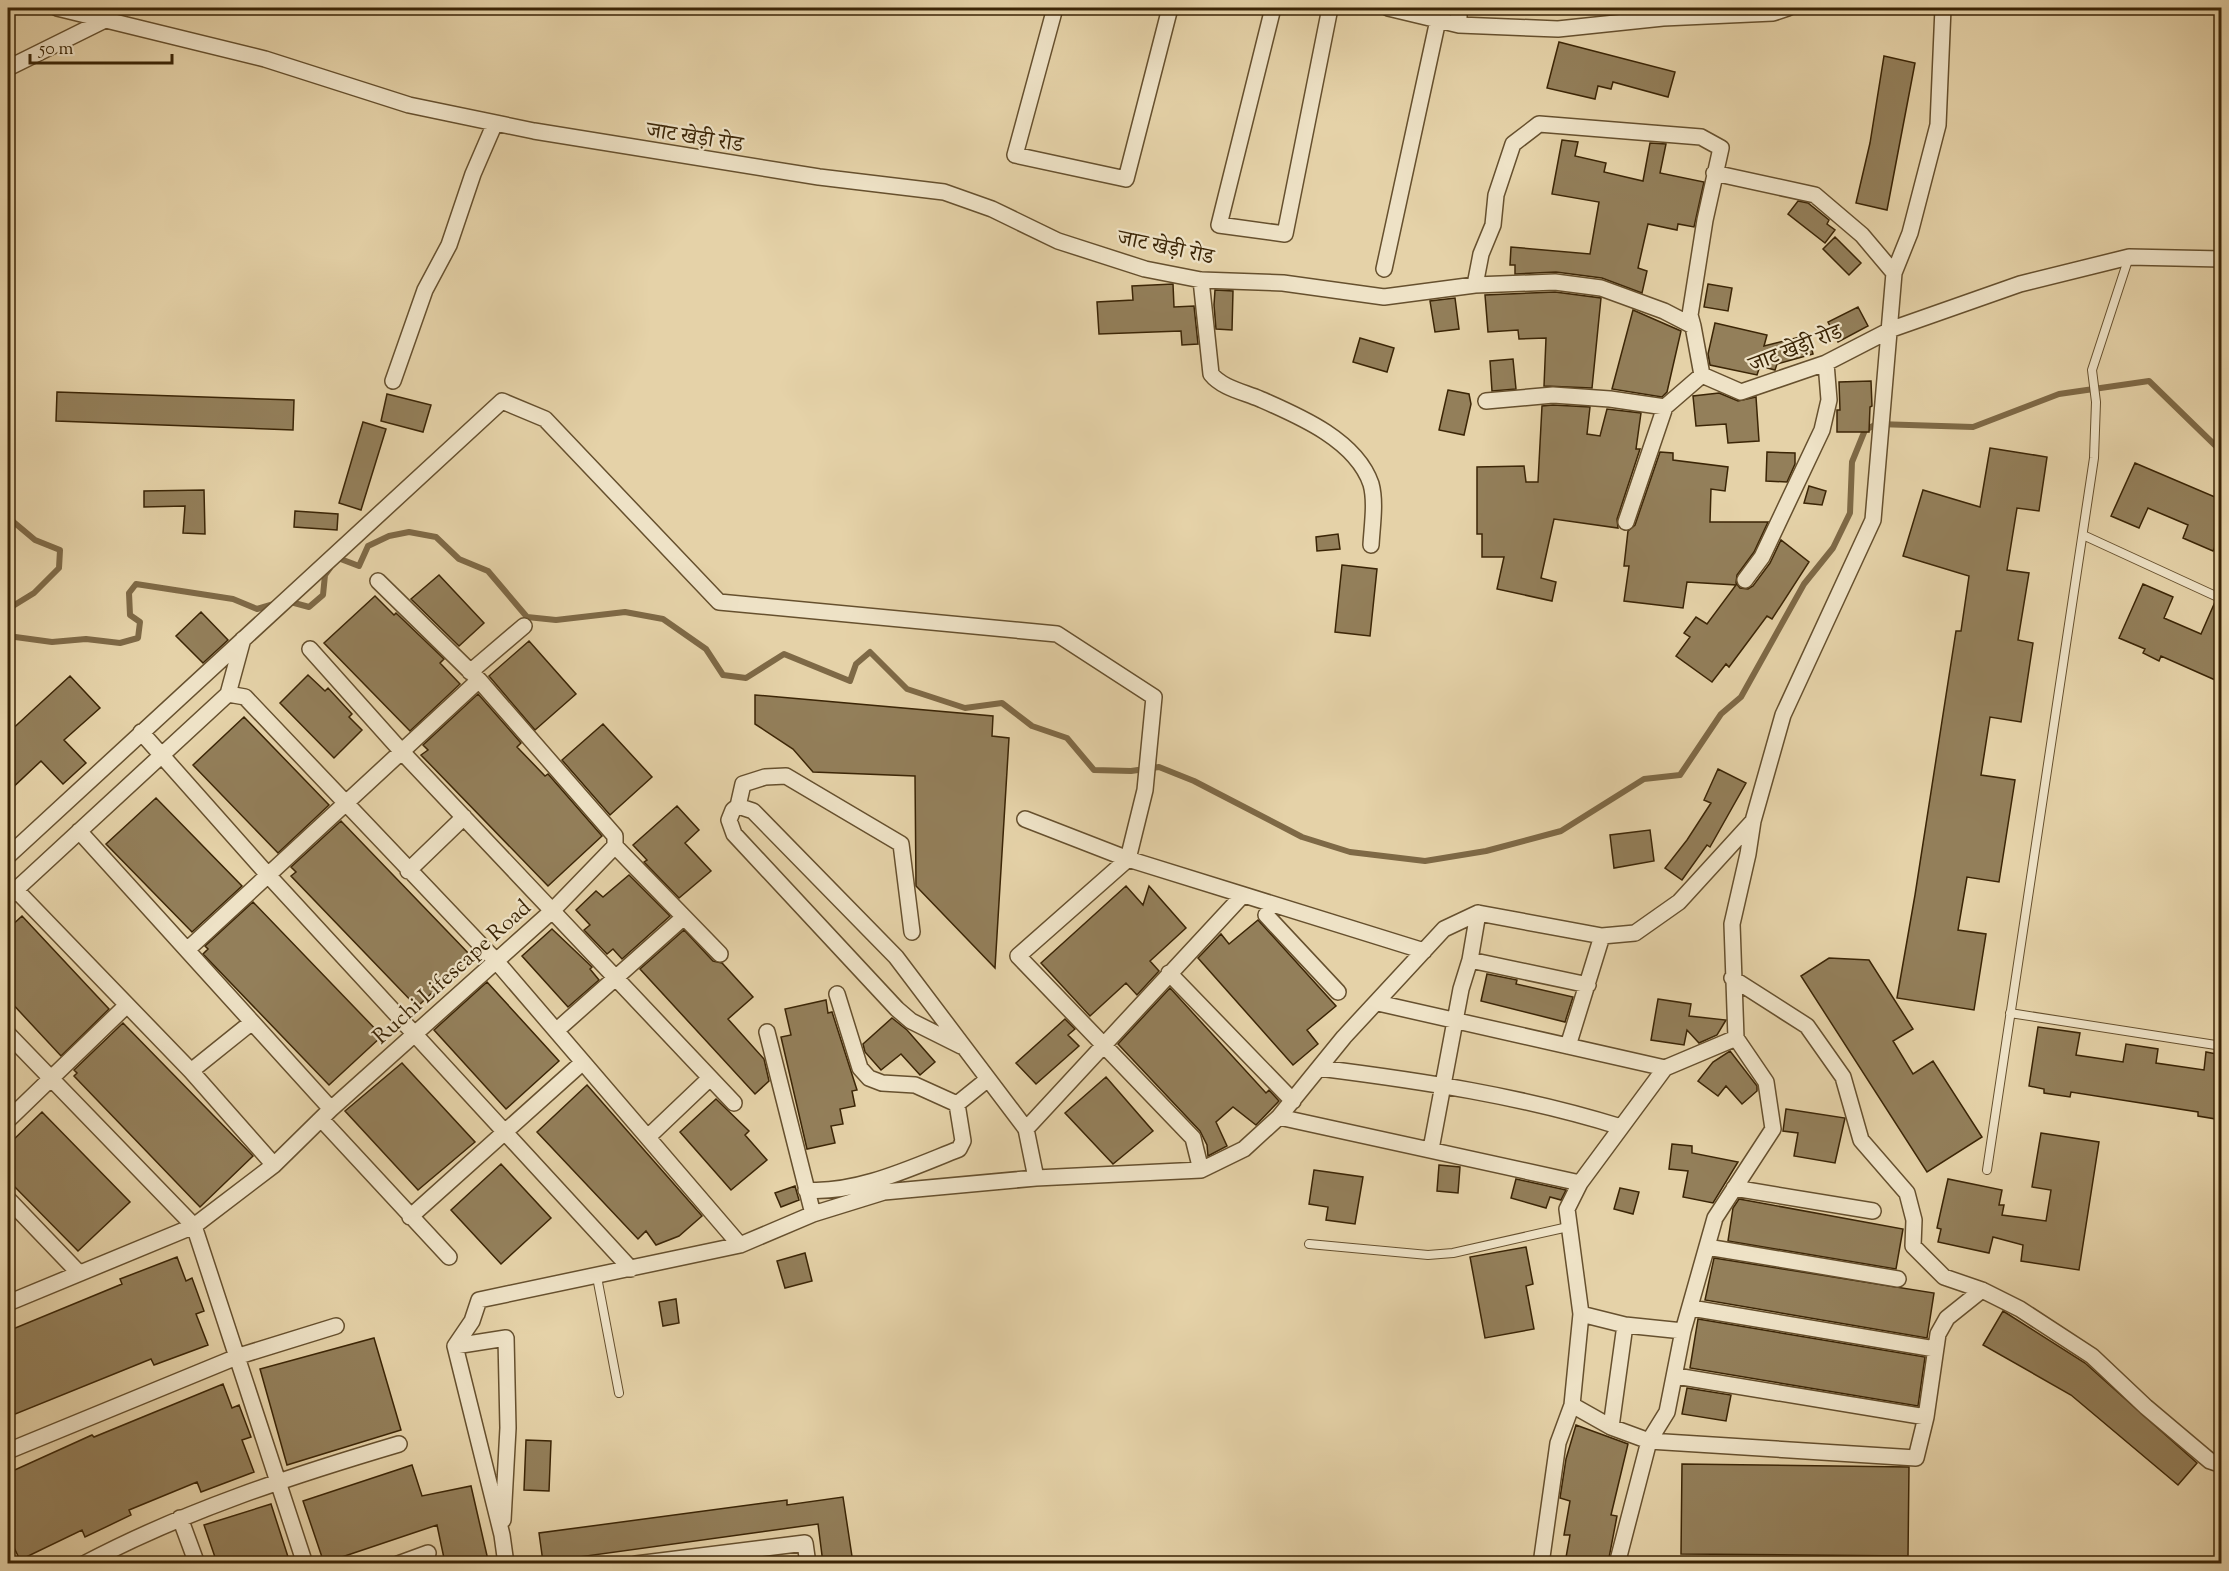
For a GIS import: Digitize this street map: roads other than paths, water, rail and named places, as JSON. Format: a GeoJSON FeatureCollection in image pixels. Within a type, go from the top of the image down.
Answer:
{"type":"FeatureCollection","features":[{"type":"Feature","properties":{"kind":"street","name":"जाट खेड़ी रोड"},"geometry":{"type":"LineString","coordinates":[[57,8],[265,58],[409,105],[495,123],[665,154],[819,177],[944,192],[992,209],[1058,241],[1145,269],[1201,280],[1282,283],[1384,297],[1475,285],[1555,282],[1601,288],[1664,311],[1693,327]]}},
{"type":"Feature","properties":{"kind":"street"},"geometry":{"type":"LineString","coordinates":[[1055,8],[1014,155],[1126,179],[1170,8]]}},
{"type":"Feature","properties":{"kind":"street"},"geometry":{"type":"LineString","coordinates":[[1273,8],[1219,225],[1285,234],[1330,8]]}},
{"type":"Feature","properties":{"kind":"street"},"geometry":{"type":"LineString","coordinates":[[1388,8],[1438,14],[1459,25],[1558,29],[1663,13],[1778,9]]}},
{"type":"Feature","properties":{"kind":"street"},"geometry":{"type":"LineString","coordinates":[[1459,8],[1459,25]]}},
{"type":"Feature","properties":{"kind":"street"},"geometry":{"type":"LineString","coordinates":[[1617,1563],[1649,1441],[1667,1412],[1676,1376],[1683,1331],[1715,1218],[1773,1129],[1766,1082],[1736,1038],[1732,978],[1732,924],[1748,855],[1753,821],[1783,715],[1873,520],[1892,329],[1894,273],[1910,232],[1938,125],[1943,8]]}},
{"type":"Feature","properties":{"kind":"street"},"geometry":{"type":"LineString","coordinates":[[1384,269],[1438,14]]}},
{"type":"Feature","properties":{"kind":"street"},"geometry":{"type":"LineString","coordinates":[[8,68],[107,19]]}},
{"type":"Feature","properties":{"kind":"street"},"geometry":{"type":"LineString","coordinates":[[393,381],[425,290],[449,245],[473,174],[495,123]]}},
{"type":"Feature","properties":{"kind":"street"},"geometry":{"type":"LineString","coordinates":[[1475,285],[1481,254],[1493,225],[1496,195],[1513,144],[1539,124],[1701,137],[1721,148],[1714,173],[1690,315],[1702,375],[1665,407],[1626,522]]}},
{"type":"Feature","properties":{"kind":"street"},"geometry":{"type":"LineString","coordinates":[[1714,173],[1815,195],[1862,235],[1894,273]]}},
{"type":"Feature","properties":{"kind":"street","name":"जाट खेड़ी रोड"},"geometry":{"type":"LineString","coordinates":[[1702,375],[1741,392],[1826,363],[1892,329],[2020,284],[2129,256],[2222,259]]}},
{"type":"Feature","properties":{"kind":"street"},"geometry":{"type":"LineString","coordinates":[[1201,280],[1212,374],[1224,384],[1282,408],[1340,442],[1362,468],[1371,485],[1371,545]]}},
{"type":"Feature","properties":{"kind":"street"},"geometry":{"type":"LineString","coordinates":[[1745,580],[1762,557],[1822,430],[1829,400],[1826,363]]}},
{"type":"Feature","properties":{"kind":"street"},"geometry":{"type":"LineString","coordinates":[[1486,401],[1553,395],[1610,399],[1665,407]]}},
{"type":"Feature","properties":{"kind":"street"},"geometry":{"type":"LineString","coordinates":[[8,855],[502,401],[545,419],[719,602],[1057,634],[1154,697],[1145,790],[1128,859],[1018,956],[1193,1138],[1201,1170]]}},
{"type":"Feature","properties":{"kind":"street"},"geometry":{"type":"LineString","coordinates":[[378,581],[475,676],[615,836],[615,846],[720,954]]}},
{"type":"Feature","properties":{"kind":"street"},"geometry":{"type":"LineString","coordinates":[[187,950],[403,753],[524,626]]}},
{"type":"Feature","properties":{"kind":"street"},"geometry":{"type":"LineString","coordinates":[[243,639],[228,694],[12,894],[127,1005],[191,1071],[274,1165]]}},
{"type":"Feature","properties":{"kind":"street"},"geometry":{"type":"LineString","coordinates":[[310,649],[403,753],[734,1103]]}},
{"type":"Feature","properties":{"kind":"street"},"geometry":{"type":"LineString","coordinates":[[228,694],[245,697],[345,805],[497,962],[740,1245]]}},
{"type":"Feature","properties":{"kind":"street"},"geometry":{"type":"LineString","coordinates":[[141,732],[268,875],[631,1269]]}},
{"type":"Feature","properties":{"kind":"street"},"geometry":{"type":"LineString","coordinates":[[912,932],[901,844],[786,776],[765,777],[743,784],[738,806],[733,810],[729,820],[734,834],[897,1009],[911,1021],[964,1047]]}},
{"type":"Feature","properties":{"kind":"street"},"geometry":{"type":"LineString","coordinates":[[738,806],[753,811],[896,957],[1026,1129],[1036,1178]]}},
{"type":"Feature","properties":{"kind":"street"},"geometry":{"type":"LineString","coordinates":[[408,871],[464,818]]}},
{"type":"Feature","properties":{"kind":"street"},"geometry":{"type":"LineString","coordinates":[[1025,819],[1128,859],[1424,951]]}},
{"type":"Feature","properties":{"kind":"street"},"geometry":{"type":"LineString","coordinates":[[506,1563],[502,1535],[455,1346],[472,1321],[479,1300],[740,1245],[813,1214],[884,1192],[1036,1178],[1201,1170],[1244,1149],[1280,1117],[1344,1037],[1378,1003],[1444,929],[1478,913],[1602,936],[1635,933],[1679,902],[1753,821]]}},
{"type":"Feature","properties":{"kind":"street"},"geometry":{"type":"LineString","coordinates":[[79,831],[252,1022],[410,1217],[449,1257]]}},
{"type":"Feature","properties":{"kind":"street","name":"Ruchi Lifescape Road"},"geometry":{"type":"LineString","coordinates":[[8,1303],[78,1272],[194,1227],[274,1165],[326,1114],[552,911],[615,846]]}},
{"type":"Feature","properties":{"kind":"street"},"geometry":{"type":"LineString","coordinates":[[1026,1129],[1243,895]]}},
{"type":"Feature","properties":{"kind":"street"},"geometry":{"type":"LineString","coordinates":[[1287,909],[1290,938]]}},
{"type":"Feature","properties":{"kind":"street"},"geometry":{"type":"LineString","coordinates":[[1431,1149],[1478,913]]}},
{"type":"Feature","properties":{"kind":"street"},"geometry":{"type":"LineString","coordinates":[[1266,915],[1290,938],[1338,992]]}},
{"type":"Feature","properties":{"kind":"street"},"geometry":{"type":"LineString","coordinates":[[557,1030],[684,917]]}},
{"type":"Feature","properties":{"kind":"street"},"geometry":{"type":"LineString","coordinates":[[1568,1046],[1602,936]]}},
{"type":"Feature","properties":{"kind":"street"},"geometry":{"type":"LineString","coordinates":[[1470,960],[1588,985]]}},
{"type":"Feature","properties":{"kind":"street"},"geometry":{"type":"LineString","coordinates":[[1169,974],[1293,1101]]}},
{"type":"Feature","properties":{"kind":"street"},"geometry":{"type":"LineString","coordinates":[[1732,978],[1807,1026],[1843,1077],[1861,1140],[1907,1193],[1914,1220],[1912,1246],[1944,1277],[1982,1290],[2020,1309],[2092,1356],[2201,1454],[2210,1461],[2222,1465]]}},
{"type":"Feature","properties":{"kind":"street"},"geometry":{"type":"LineString","coordinates":[[837,994],[860,1068],[869,1078],[882,1083],[915,1085],[957,1104]]}},
{"type":"Feature","properties":{"kind":"street"},"geometry":{"type":"LineString","coordinates":[[1378,1003],[1665,1068]]}},
{"type":"Feature","properties":{"kind":"street"},"geometry":{"type":"LineString","coordinates":[[8,1120],[127,1005]]}},
{"type":"Feature","properties":{"kind":"street"},"geometry":{"type":"LineString","coordinates":[[191,1071],[252,1022]]}},
{"type":"Feature","properties":{"kind":"street"},"geometry":{"type":"LineString","coordinates":[[767,1032],[813,1214]]}},
{"type":"Feature","properties":{"kind":"street"},"geometry":{"type":"LineString","coordinates":[[8,1034],[194,1227],[305,1563]]}},
{"type":"Feature","properties":{"kind":"street"},"geometry":{"type":"LineString","coordinates":[[1541,1563],[1558,1443],[1572,1405],[1581,1314],[1567,1209],[1580,1183],[1665,1068],[1736,1038]]}},
{"type":"Feature","properties":{"kind":"street"},"geometry":{"type":"LineString","coordinates":[[410,1217],[584,1062]]}},
{"type":"Feature","properties":{"kind":"street"},"geometry":{"type":"LineString","coordinates":[[1319,1068],[1443,1084],[1562,1109],[1621,1127]]}},
{"type":"Feature","properties":{"kind":"street"},"geometry":{"type":"LineString","coordinates":[[648,1137],[710,1078]]}},
{"type":"Feature","properties":{"kind":"street"},"geometry":{"type":"LineString","coordinates":[[957,1104],[988,1079]]}},
{"type":"Feature","properties":{"kind":"street"},"geometry":{"type":"LineString","coordinates":[[806,1190],[827,1191],[861,1184],[959,1149],[963,1141],[957,1104]]}},
{"type":"Feature","properties":{"kind":"street"},"geometry":{"type":"LineString","coordinates":[[1280,1117],[1580,1183]]}},
{"type":"Feature","properties":{"kind":"street"},"geometry":{"type":"LineString","coordinates":[[1734,1188],[1873,1211]]}},
{"type":"Feature","properties":{"kind":"street"},"geometry":{"type":"LineString","coordinates":[[8,1199],[78,1272]]}},
{"type":"Feature","properties":{"kind":"street"},"geometry":{"type":"LineString","coordinates":[[1707,1247],[1898,1279]]}},
{"type":"Feature","properties":{"kind":"street"},"geometry":{"type":"LineString","coordinates":[[1572,1405],[1611,1427],[1649,1441],[1916,1458],[1926,1417],[1938,1334],[1947,1318],[1982,1290]]}},
{"type":"Feature","properties":{"kind":"street"},"geometry":{"type":"LineString","coordinates":[[1691,1308],[1935,1349]]}},
{"type":"Feature","properties":{"kind":"street"},"geometry":{"type":"LineString","coordinates":[[1581,1314],[1625,1324],[1683,1331]]}},
{"type":"Feature","properties":{"kind":"street"},"geometry":{"type":"LineString","coordinates":[[1611,1427],[1625,1324]]}},
{"type":"Feature","properties":{"kind":"street"},"geometry":{"type":"LineString","coordinates":[[8,1451],[238,1356],[336,1326]]}},
{"type":"Feature","properties":{"kind":"street"},"geometry":{"type":"LineString","coordinates":[[455,1346],[506,1338],[508,1428],[502,1535]]}},
{"type":"Feature","properties":{"kind":"street"},"geometry":{"type":"LineString","coordinates":[[1676,1376],[1926,1417]]}},
{"type":"Feature","properties":{"kind":"street"},"geometry":{"type":"LineString","coordinates":[[84,1563],[102,1560],[180,1518],[278,1480],[399,1444]]}},
{"type":"Feature","properties":{"kind":"street"},"geometry":{"type":"LineString","coordinates":[[180,1518],[197,1563]]}},
{"type":"Feature","properties":{"kind":"street"},"geometry":{"type":"LineString","coordinates":[[636,1563],[714,1559],[805,1543],[808,1563]]}},
{"type":"Feature","properties":{"kind":"street"},"geometry":{"type":"LineString","coordinates":[[398,1563],[428,1553]]}},
{"type":"Feature","properties":{"kind":"lane"},"geometry":{"type":"LineString","coordinates":[[1987,1170],[2094,458],[2097,402],[2092,370],[2129,256]]}},
{"type":"Feature","properties":{"kind":"lane"},"geometry":{"type":"LineString","coordinates":[[2083,535],[2222,598]]}},
{"type":"Feature","properties":{"kind":"lane"},"geometry":{"type":"LineString","coordinates":[[2010,1014],[2222,1046]]}},
{"type":"Feature","properties":{"kind":"lane"},"geometry":{"type":"LineString","coordinates":[[1309,1244],[1428,1255],[1453,1253],[1568,1227]]}},
{"type":"Feature","properties":{"kind":"lane"},"geometry":{"type":"LineString","coordinates":[[597,1276],[619,1393]]}},
{"type":"Feature","properties":{"kind":"waterway"},"geometry":{"type":"LineString","coordinates":[[336,560],[338,558],[359,566],[368,546],[389,536],[409,532],[436,537],[459,559],[488,571],[527,617],[556,620],[625,612],[663,619],[706,649],[723,675],[746,678],[784,654],[850,681],[856,664],[870,652],[907,689],[965,708],[1002,703],[1032,726],[1067,738],[1094,770],[1131,771],[1159,767],[1194,781],[1302,837],[1350,852],[1425,861],[1486,851],[1561,831],[1644,779],[1680,775],[1721,714],[1741,697],[1804,584],[1833,548],[1850,513],[1852,462],[1865,430],[1877,424],[1973,427],[2059,394],[2149,381],[2222,452]]}},
{"type":"Feature","properties":{"kind":"waterway"},"geometry":{"type":"LineString","coordinates":[[8,521],[10,519],[35,540],[60,550],[59,568],[34,593],[8,609]]}},
{"type":"Feature","properties":{"kind":"waterway"},"geometry":{"type":"LineString","coordinates":[[287,601],[309,607],[323,595],[325,575],[330,568]]}},
{"type":"Feature","properties":{"kind":"waterway"},"geometry":{"type":"LineString","coordinates":[[8,636],[52,642],[86,639],[120,643],[138,638],[140,622],[130,615],[129,593],[136,584],[233,599],[257,609],[274,604]]}}]}
